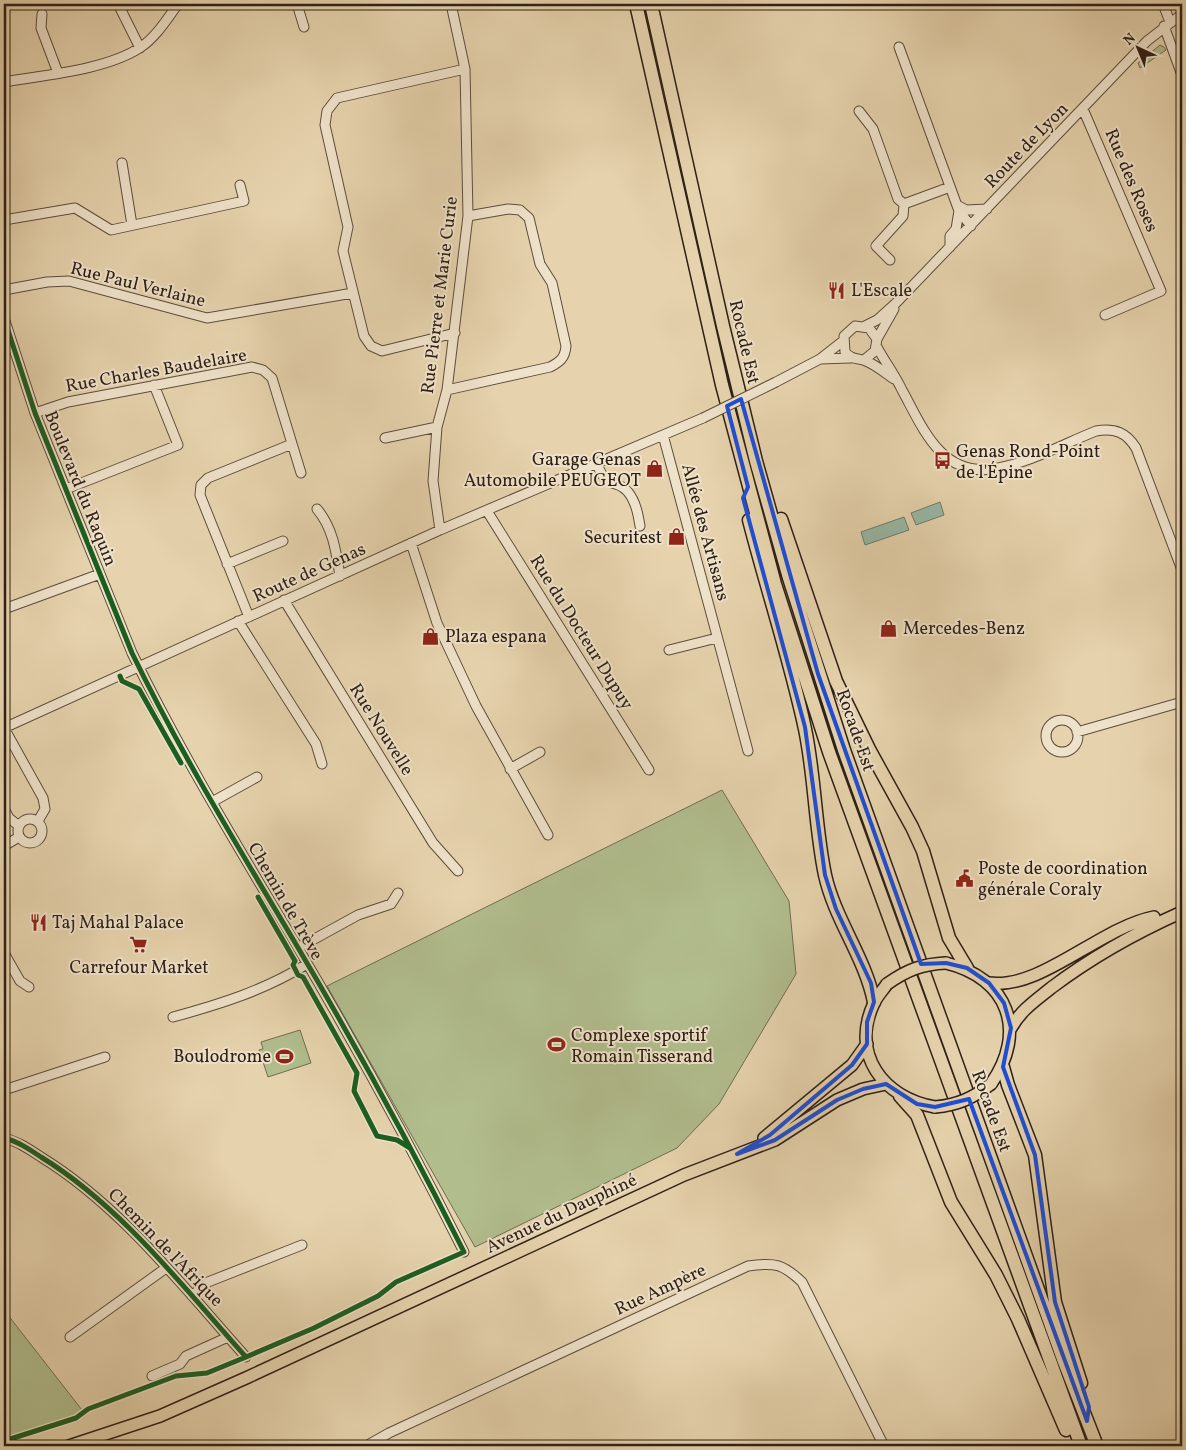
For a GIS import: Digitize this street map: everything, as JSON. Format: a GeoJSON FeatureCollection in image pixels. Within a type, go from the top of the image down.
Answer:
{"type":"FeatureCollection","features":[{"type":"Feature","properties":{"kind":"highway","name":"Rocade Est"},"geometry":{"type":"LineString","coordinates":[[636,4],[722,385],[775,584],[829,752],[1081,1446]]}},
{"type":"Feature","properties":{"kind":"highway","name":"Rocade Est"},"geometry":{"type":"LineString","coordinates":[[651,4],[723,326],[756,461],[788,578],[844,750],[1097,1446]]}},
{"type":"Feature","properties":{"kind":"highway"},"geometry":{"type":"LineString","coordinates":[[756,461],[766,472],[836,681],[870,751],[912,827],[923,851],[949,938],[967,968]]}},
{"type":"Feature","properties":{"kind":"highway"},"geometry":{"type":"LineString","coordinates":[[748,487],[743,498],[808,742],[825,875],[836,910],[871,982],[874,1002]]}},
{"type":"Feature","properties":{"kind":"highway"},"geometry":{"type":"LineString","coordinates":[[1003,1067],[1035,1155],[1053,1293],[1089,1407],[1087,1421]]}},
{"type":"Feature","properties":{"kind":"highway"},"geometry":{"type":"LineString","coordinates":[[900,1096],[917,1115],[951,1202],[996,1275],[1018,1319],[1072,1446]]}},
{"type":"Feature","properties":{"kind":"main road"},"geometry":{"type":"LineString","coordinates":[[989,983],[1016,982],[1049,969],[1098,939],[1148,918],[1182,912]]}},
{"type":"Feature","properties":{"kind":"main road"},"geometry":{"type":"LineString","coordinates":[[1010,1028],[1019,1013],[1095,957],[1135,932],[1182,912]]}},
{"type":"Feature","properties":{"kind":"main road"},"geometry":{"type":"LineString","coordinates":[[946,963],[967,968],[989,983],[1004,1003],[1010,1028],[1010,1048],[1003,1067],[991,1084],[975,1097],[956,1105],[935,1107],[917,1104],[900,1096],[886,1084],[873,1066],[867,1044],[867,1022],[874,1002],[888,984],[911,969],[925,964],[946,963]]}},
{"type":"Feature","properties":{"kind":"main road","name":"Avenue du Dauphiné"},"geometry":{"type":"LineString","coordinates":[[737,1154],[770,1135],[823,1092],[852,1065],[867,1044]]}},
{"type":"Feature","properties":{"kind":"main road","name":"Avenue du Dauphiné"},"geometry":{"type":"LineString","coordinates":[[69,1446],[169,1413],[684,1175],[775,1140],[837,1100],[863,1089],[886,1084]]}},
{"type":"Feature","properties":{"kind":"street"},"geometry":{"type":"LineString","coordinates":[[118,4],[140,48]]}},
{"type":"Feature","properties":{"kind":"street"},"geometry":{"type":"LineString","coordinates":[[4,82],[96,67],[140,48],[158,31],[178,4]]}},
{"type":"Feature","properties":{"kind":"street"},"geometry":{"type":"LineString","coordinates":[[297,4],[304,27]]}},
{"type":"Feature","properties":{"kind":"street","name":"Rue Pierre et Marie Curie"},"geometry":{"type":"LineString","coordinates":[[440,530],[433,481],[437,427],[446,390],[455,333],[468,216],[465,69],[451,4]]}},
{"type":"Feature","properties":{"kind":"street"},"geometry":{"type":"LineString","coordinates":[[1163,4],[1182,75]]}},
{"type":"Feature","properties":{"kind":"street"},"geometry":{"type":"LineString","coordinates":[[42,14],[41,28],[58,73]]}},
{"type":"Feature","properties":{"kind":"street","name":"Route de Lyon"},"geometry":{"type":"LineString","coordinates":[[865,326],[877,320],[897,302],[1167,24],[1182,14]]}},
{"type":"Feature","properties":{"kind":"street"},"geometry":{"type":"LineString","coordinates":[[899,46],[958,208],[971,226]]}},
{"type":"Feature","properties":{"kind":"street"},"geometry":{"type":"LineString","coordinates":[[455,333],[382,351],[371,346],[364,336],[343,251],[348,227],[325,125],[327,111],[337,98],[465,69]]}},
{"type":"Feature","properties":{"kind":"street","name":"Rue des Roses"},"geometry":{"type":"LineString","coordinates":[[1083,109],[1161,291],[1105,315]]}},
{"type":"Feature","properties":{"kind":"street"},"geometry":{"type":"LineString","coordinates":[[860,112],[870,122],[898,199],[904,204]]}},
{"type":"Feature","properties":{"kind":"street"},"geometry":{"type":"LineString","coordinates":[[122,163],[132,225]]}},
{"type":"Feature","properties":{"kind":"street"},"geometry":{"type":"LineString","coordinates":[[4,220],[75,208],[112,230],[244,201],[240,186]]}},
{"type":"Feature","properties":{"kind":"street"},"geometry":{"type":"LineString","coordinates":[[904,204],[950,187]]}},
{"type":"Feature","properties":{"kind":"street"},"geometry":{"type":"LineString","coordinates":[[890,260],[876,246],[903,216],[904,204]]}},
{"type":"Feature","properties":{"kind":"street"},"geometry":{"type":"LineString","coordinates":[[958,208],[966,210],[987,209]]}},
{"type":"Feature","properties":{"kind":"street"},"geometry":{"type":"LineString","coordinates":[[950,247],[950,236],[956,229],[958,208]]}},
{"type":"Feature","properties":{"kind":"street"},"geometry":{"type":"LineString","coordinates":[[446,390],[550,367],[561,361],[566,346],[552,283],[540,264],[529,218],[520,210],[508,209],[468,216]]}},
{"type":"Feature","properties":{"kind":"street","name":"Rue Paul Verlaine"},"geometry":{"type":"LineString","coordinates":[[4,290],[47,282],[69,281],[208,318],[353,293]]}},
{"type":"Feature","properties":{"kind":"street","name":"Route de Lyon"},"geometry":{"type":"LineString","coordinates":[[877,343],[897,302]]}},
{"type":"Feature","properties":{"kind":"street","name":"Boulevard du Raquin"},"geometry":{"type":"LineString","coordinates":[[4,318],[36,413],[139,667]]}},
{"type":"Feature","properties":{"kind":"street"},"geometry":{"type":"LineString","coordinates":[[663,436],[820,359],[843,341],[851,328],[865,326],[873,331],[877,343],[924,433],[947,457],[974,468],[990,469],[1011,465],[1096,431],[1111,429],[1122,432],[1136,448],[1182,570]]}},
{"type":"Feature","properties":{"kind":"street"},"geometry":{"type":"LineString","coordinates":[[843,341],[845,352],[851,358]]}},
{"type":"Feature","properties":{"kind":"street"},"geometry":{"type":"LineString","coordinates":[[864,360],[873,355],[877,343]]}},
{"type":"Feature","properties":{"kind":"street"},"geometry":{"type":"LineString","coordinates":[[820,359],[851,358],[864,360],[899,383]]}},
{"type":"Feature","properties":{"kind":"street","name":"Rue Charles Baudelaire"},"geometry":{"type":"LineString","coordinates":[[36,413],[68,402],[252,367],[263,370],[272,378],[301,473]]}},
{"type":"Feature","properties":{"kind":"street"},"geometry":{"type":"LineString","coordinates":[[66,489],[178,445],[154,385]]}},
{"type":"Feature","properties":{"kind":"street"},"geometry":{"type":"LineString","coordinates":[[385,438],[437,427]]}},
{"type":"Feature","properties":{"kind":"street","name":"Route de Genas"},"geometry":{"type":"LineString","coordinates":[[4,728],[440,530],[663,436]]}},
{"type":"Feature","properties":{"kind":"street","name":"Allée des Artisans"},"geometry":{"type":"LineString","coordinates":[[663,436],[748,751]]}},
{"type":"Feature","properties":{"kind":"street"},"geometry":{"type":"LineString","coordinates":[[249,617],[200,495],[201,485],[208,478],[292,444]]}},
{"type":"Feature","properties":{"kind":"street"},"geometry":{"type":"LineString","coordinates":[[597,464],[603,478],[628,492],[637,508],[640,526]]}},
{"type":"Feature","properties":{"kind":"street"},"geometry":{"type":"LineString","coordinates":[[317,509],[325,519],[334,540],[340,576]]}},
{"type":"Feature","properties":{"kind":"street","name":"Rue du Docteur Dupuy"},"geometry":{"type":"LineString","coordinates":[[488,511],[649,770]]}},
{"type":"Feature","properties":{"kind":"street"},"geometry":{"type":"LineString","coordinates":[[227,564],[283,541]]}},
{"type":"Feature","properties":{"kind":"street"},"geometry":{"type":"LineString","coordinates":[[412,544],[437,623],[510,769],[548,835]]}},
{"type":"Feature","properties":{"kind":"street"},"geometry":{"type":"LineString","coordinates":[[4,609],[100,574]]}},
{"type":"Feature","properties":{"kind":"street","name":"Rue Nouvelle"},"geometry":{"type":"LineString","coordinates":[[284,600],[433,844],[458,871]]}},
{"type":"Feature","properties":{"kind":"street"},"geometry":{"type":"LineString","coordinates":[[238,621],[316,744],[322,764]]}},
{"type":"Feature","properties":{"kind":"street"},"geometry":{"type":"LineString","coordinates":[[669,650],[718,638]]}},
{"type":"Feature","properties":{"kind":"street","name":"Chemin de Trève"},"geometry":{"type":"LineString","coordinates":[[139,667],[212,802],[298,948],[424,1172],[464,1252]]}},
{"type":"Feature","properties":{"kind":"street"},"geometry":{"type":"LineString","coordinates":[[1077,732],[1182,702]]}},
{"type":"Feature","properties":{"kind":"street"},"geometry":{"type":"LineString","coordinates":[[4,728],[43,798],[44,808],[38,821],[42,832],[37,841],[25,842],[19,837]]}},
{"type":"Feature","properties":{"kind":"street"},"geometry":{"type":"LineString","coordinates":[[510,769],[540,752]]}},
{"type":"Feature","properties":{"kind":"street"},"geometry":{"type":"LineString","coordinates":[[212,802],[258,777]]}},
{"type":"Feature","properties":{"kind":"street"},"geometry":{"type":"LineString","coordinates":[[4,809],[9,818],[19,826]]}},
{"type":"Feature","properties":{"kind":"street"},"geometry":{"type":"LineString","coordinates":[[19,826],[28,819],[38,821]]}},
{"type":"Feature","properties":{"kind":"street"},"geometry":{"type":"LineString","coordinates":[[19,826],[19,837]]}},
{"type":"Feature","properties":{"kind":"street"},"geometry":{"type":"LineString","coordinates":[[4,846],[19,837]]}},
{"type":"Feature","properties":{"kind":"street"},"geometry":{"type":"LineString","coordinates":[[298,948],[358,915],[391,904],[398,893]]}},
{"type":"Feature","properties":{"kind":"street"},"geometry":{"type":"LineString","coordinates":[[4,953],[20,981],[29,986]]}},
{"type":"Feature","properties":{"kind":"street"},"geometry":{"type":"LineString","coordinates":[[173,1017],[226,1003],[260,990],[307,964]]}},
{"type":"Feature","properties":{"kind":"street"},"geometry":{"type":"LineString","coordinates":[[4,1090],[105,1057]]}},
{"type":"Feature","properties":{"kind":"street","name":"Chemin de l'Afrique"},"geometry":{"type":"LineString","coordinates":[[4,1138],[19,1143],[67,1173],[110,1210],[192,1296],[246,1357]]}},
{"type":"Feature","properties":{"kind":"street"},"geometry":{"type":"LineString","coordinates":[[192,1296],[208,1282],[302,1245]]}},
{"type":"Feature","properties":{"kind":"street","name":"Rue Ampère"},"geometry":{"type":"LineString","coordinates":[[366,1446],[389,1433],[739,1270],[764,1263],[788,1269],[802,1282],[884,1446]]}},
{"type":"Feature","properties":{"kind":"street"},"geometry":{"type":"LineString","coordinates":[[70,1337],[166,1268]]}},
{"type":"Feature","properties":{"kind":"street"},"geometry":{"type":"LineString","coordinates":[[152,1376],[180,1364],[186,1356],[228,1337]]}},
{"type":"Feature","properties":{"kind":"highlighted area"},"geometry":{"type":"Polygon","coordinates":[[[741,399],[818,674],[921,964],[946,963],[967,968],[989,983],[1004,1003],[1011,1028],[1003,1067],[1035,1155],[1055,1302],[1089,1407],[1087,1421],[969,1099],[935,1107],[917,1104],[886,1084],[863,1089],[837,1100],[775,1140],[737,1154],[770,1135],[852,1065],[867,1044],[867,1022],[874,1002],[871,983],[836,909],[825,875],[805,727],[743,498],[748,487],[727,406],[741,399]]]}},
{"type":"Feature","properties":{"kind":"green space"},"geometry":{"type":"Polygon","coordinates":[[[1160,45],[1166,50],[1140,68],[1138,63],[1160,45]]]}},
{"type":"Feature","properties":{"kind":"green space","name":"Complexe sportif Romain Tisserand"},"geometry":{"type":"Polygon","coordinates":[[[722,790],[789,901],[796,974],[719,1104],[677,1148],[475,1247],[327,986],[722,790]]]}},
{"type":"Feature","properties":{"kind":"green space","name":"Boulodrome"},"geometry":{"type":"Polygon","coordinates":[[[300,1030],[311,1063],[268,1077],[259,1050],[263,1049],[261,1042],[300,1030]]]}},
{"type":"Feature","properties":{"kind":"green space"},"geometry":{"type":"Polygon","coordinates":[[[4,1310],[82,1410],[76,1416],[4,1438],[4,1310]]]}},
{"type":"Feature","properties":{"kind":"shaded area"},"geometry":{"type":"Polygon","coordinates":[[[940,502],[944,515],[916,525],[911,513],[940,502]]]}},
{"type":"Feature","properties":{"kind":"shaded area"},"geometry":{"type":"Polygon","coordinates":[[[904,517],[909,530],[865,545],[861,532],[904,517]]]}},
{"type":"Feature","properties":{"kind":"cycle path"},"geometry":{"type":"LineString","coordinates":[[4,318],[35,413],[132,653],[191,765],[362,1059],[464,1252],[396,1282],[378,1296],[314,1328],[246,1357],[207,1373],[176,1376],[88,1409],[76,1418],[4,1441]]}},
{"type":"Feature","properties":{"kind":"cycle path"},"geometry":{"type":"LineString","coordinates":[[120,676],[122,681],[139,689],[181,763]]}},
{"type":"Feature","properties":{"kind":"cycle path"},"geometry":{"type":"LineString","coordinates":[[258,897],[295,961],[293,965],[298,975],[303,977],[357,1073],[354,1091],[377,1136],[397,1140],[410,1148]]}},
{"type":"Feature","properties":{"kind":"cycle path"},"geometry":{"type":"LineString","coordinates":[[4,1138],[18,1143],[36,1154],[98,1199],[175,1276],[246,1357]]}},
{"type":"Feature","properties":{"kind":"place","name":"L'Escale"},"geometry":{"type":"Point","coordinates":[837,290]}},
{"type":"Feature","properties":{"kind":"place","name":"Genas Rond-Point de l'Épine"},"geometry":{"type":"Point","coordinates":[942,461]}},
{"type":"Feature","properties":{"kind":"place","name":"Garage Genas Automobile PEUGEOT"},"geometry":{"type":"Point","coordinates":[655,469]}},
{"type":"Feature","properties":{"kind":"place","name":"Securitest"},"geometry":{"type":"Point","coordinates":[676,537]}},
{"type":"Feature","properties":{"kind":"place","name":"Mercedes-Benz"},"geometry":{"type":"Point","coordinates":[889,628]}},
{"type":"Feature","properties":{"kind":"place","name":"Plaza espana"},"geometry":{"type":"Point","coordinates":[431,636]}},
{"type":"Feature","properties":{"kind":"place","name":"Poste de coordination générale Coraly"},"geometry":{"type":"Point","coordinates":[964,878]}},
{"type":"Feature","properties":{"kind":"place","name":"Taj Mahal Palace"},"geometry":{"type":"Point","coordinates":[38,922]}},
{"type":"Feature","properties":{"kind":"place","name":"Carrefour Market"},"geometry":{"type":"Point","coordinates":[139,944]}},
{"type":"Feature","properties":{"kind":"place","name":"Complexe sportif Romain Tisserand"},"geometry":{"type":"Point","coordinates":[557,1045]}},
{"type":"Feature","properties":{"kind":"place","name":"Boulodrome"},"geometry":{"type":"Point","coordinates":[285,1056]}}]}
